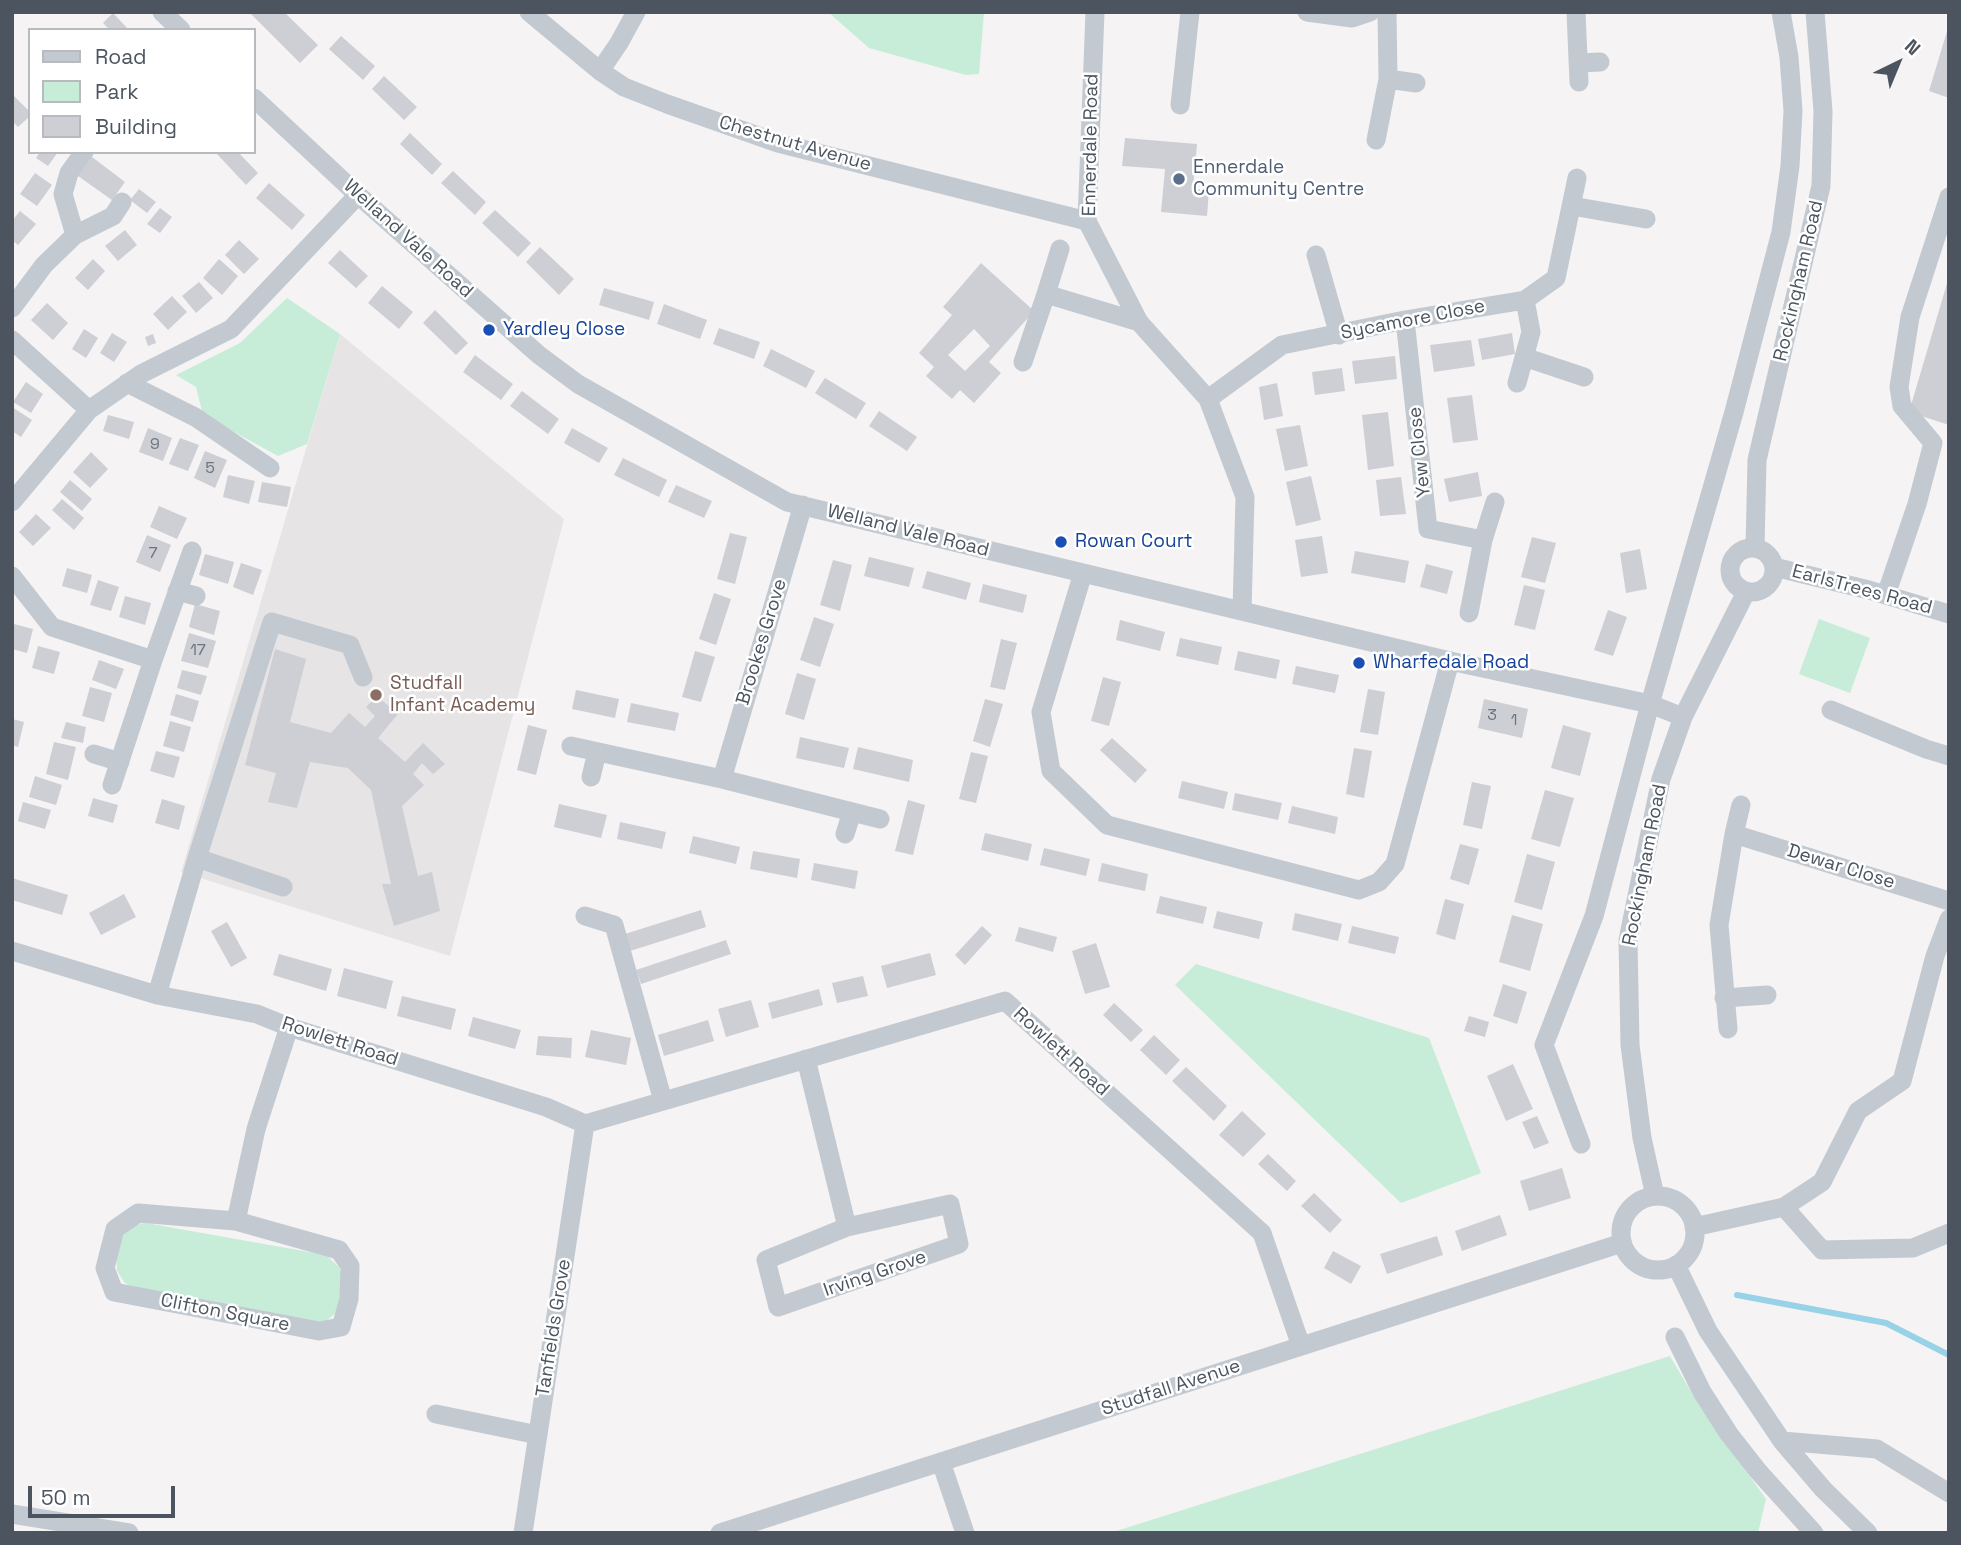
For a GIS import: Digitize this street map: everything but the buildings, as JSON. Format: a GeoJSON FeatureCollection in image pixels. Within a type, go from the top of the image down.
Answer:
{"type":"FeatureCollection","features":[{"type":"Feature","properties":{"kind":"street"},"geometry":{"type":"LineString","coordinates":[[162,12],[179,28]]}},
{"type":"Feature","properties":{"kind":"street","name":"Chestnut Avenue"},"geometry":{"type":"LineString","coordinates":[[529,12],[600,71],[635,92],[778,143],[1087,221]]}},
{"type":"Feature","properties":{"kind":"street"},"geometry":{"type":"LineString","coordinates":[[600,71],[636,12]]}},
{"type":"Feature","properties":{"kind":"street","name":"Ennerdale Road"},"geometry":{"type":"LineString","coordinates":[[1095,12],[1087,221],[1139,322],[1208,399],[1245,497],[1242,611]]}},
{"type":"Feature","properties":{"kind":"street"},"geometry":{"type":"LineString","coordinates":[[1180,105],[1190,12]]}},
{"type":"Feature","properties":{"kind":"street"},"geometry":{"type":"LineString","coordinates":[[1307,12],[1352,18],[1370,12]]}},
{"type":"Feature","properties":{"kind":"street"},"geometry":{"type":"LineString","coordinates":[[1376,140],[1388,79],[1387,12]]}},
{"type":"Feature","properties":{"kind":"street"},"geometry":{"type":"LineString","coordinates":[[1576,12],[1578,72],[1600,62]]}},
{"type":"Feature","properties":{"kind":"street"},"geometry":{"type":"LineString","coordinates":[[1581,1144],[1544,1045],[1594,916],[1650,704],[1734,412],[1781,232],[1790,166],[1793,111],[1782,12]]}},
{"type":"Feature","properties":{"kind":"street","name":"Rockingham Road"},"geometry":{"type":"LineString","coordinates":[[1755,548],[1757,460],[1821,186],[1823,111],[1815,12]]}},
{"type":"Feature","properties":{"kind":"street"},"geometry":{"type":"LineString","coordinates":[[1388,79],[1416,83]]}},
{"type":"Feature","properties":{"kind":"street","name":"Welland Vale Road"},"geometry":{"type":"LineString","coordinates":[[256,100],[358,195],[540,355],[578,384],[788,502],[1450,661],[1650,704],[1683,718]]}},
{"type":"Feature","properties":{"kind":"street"},"geometry":{"type":"LineString","coordinates":[[75,234],[63,194],[69,173],[83,154]]}},
{"type":"Feature","properties":{"kind":"street","name":"Sycamore Close"},"geometry":{"type":"LineString","coordinates":[[1208,399],[1282,345],[1405,320],[1525,300],[1556,278],[1577,178]]}},
{"type":"Feature","properties":{"kind":"street"},"geometry":{"type":"LineString","coordinates":[[12,502],[89,410],[127,383],[231,329],[358,195]]}},
{"type":"Feature","properties":{"kind":"street"},"geometry":{"type":"LineString","coordinates":[[1886,595],[1917,504],[1941,445],[1902,406],[1899,387],[1910,317],[1949,197]]}},
{"type":"Feature","properties":{"kind":"street"},"geometry":{"type":"LineString","coordinates":[[12,308],[44,265],[75,234],[113,216],[122,202]]}},
{"type":"Feature","properties":{"kind":"street"},"geometry":{"type":"LineString","coordinates":[[1572,206],[1646,219]]}},
{"type":"Feature","properties":{"kind":"street"},"geometry":{"type":"LineString","coordinates":[[1023,362],[1060,249]]}},
{"type":"Feature","properties":{"kind":"street"},"geometry":{"type":"LineString","coordinates":[[1316,255],[1339,335]]}},
{"type":"Feature","properties":{"kind":"street"},"geometry":{"type":"LineString","coordinates":[[1046,294],[1139,322]]}},
{"type":"Feature","properties":{"kind":"street"},"geometry":{"type":"LineString","coordinates":[[1517,383],[1531,332],[1525,300]]}},
{"type":"Feature","properties":{"kind":"street","name":"Yew Close"},"geometry":{"type":"LineString","coordinates":[[1405,320],[1428,529],[1483,540]]}},
{"type":"Feature","properties":{"kind":"street"},"geometry":{"type":"LineString","coordinates":[[12,340],[89,410]]}},
{"type":"Feature","properties":{"kind":"street"},"geometry":{"type":"LineString","coordinates":[[1524,357],[1584,377]]}},
{"type":"Feature","properties":{"kind":"street"},"geometry":{"type":"LineString","coordinates":[[127,383],[195,417],[270,468]]}},
{"type":"Feature","properties":{"kind":"street"},"geometry":{"type":"LineString","coordinates":[[1469,613],[1483,540],[1496,502]]}},
{"type":"Feature","properties":{"kind":"street","name":"Brookes Grove"},"geometry":{"type":"LineString","coordinates":[[722,779],[803,505]]}},
{"type":"Feature","properties":{"kind":"street"},"geometry":{"type":"LineString","coordinates":[[1755,548],[1769,555],[1774,574],[1766,588],[1746,592],[1734,583],[1730,568],[1734,557],[1740,552],[1755,548]]}},
{"type":"Feature","properties":{"kind":"street"},"geometry":{"type":"LineString","coordinates":[[112,785],[153,660],[187,594],[192,551]]}},
{"type":"Feature","properties":{"kind":"street","name":"EarlsTrees Road"},"geometry":{"type":"LineString","coordinates":[[1774,567],[1949,614]]}},
{"type":"Feature","properties":{"kind":"street"},"geometry":{"type":"LineString","coordinates":[[1083,573],[1041,712],[1051,771],[1107,825],[1359,890],[1379,882],[1395,864],[1450,661]]}},
{"type":"Feature","properties":{"kind":"street"},"geometry":{"type":"LineString","coordinates":[[12,576],[52,627],[153,660]]}},
{"type":"Feature","properties":{"kind":"street","name":"Rockingham Road"},"geometry":{"type":"LineString","coordinates":[[1655,1196],[1642,1138],[1630,1045],[1628,940],[1661,779],[1683,718],[1746,592]]}},
{"type":"Feature","properties":{"kind":"street"},"geometry":{"type":"LineString","coordinates":[[157,995],[197,858],[272,622],[350,645],[363,677]]}},
{"type":"Feature","properties":{"kind":"street"},"geometry":{"type":"LineString","coordinates":[[1831,710],[1949,756]]}},
{"type":"Feature","properties":{"kind":"street"},"geometry":{"type":"LineString","coordinates":[[571,746],[722,779],[880,819]]}},
{"type":"Feature","properties":{"kind":"street"},"geometry":{"type":"LineString","coordinates":[[592,777],[597,752]]}},
{"type":"Feature","properties":{"kind":"street"},"geometry":{"type":"LineString","coordinates":[[94,754],[120,762]]}},
{"type":"Feature","properties":{"kind":"street"},"geometry":{"type":"LineString","coordinates":[[1728,1029],[1719,925],[1741,805]]}},
{"type":"Feature","properties":{"kind":"street"},"geometry":{"type":"LineString","coordinates":[[845,834],[852,813]]}},
{"type":"Feature","properties":{"kind":"street","name":"Dewar Close"},"geometry":{"type":"LineString","coordinates":[[1734,834],[1949,901]]}},
{"type":"Feature","properties":{"kind":"street"},"geometry":{"type":"LineString","coordinates":[[197,858],[283,887]]}},
{"type":"Feature","properties":{"kind":"street"},"geometry":{"type":"LineString","coordinates":[[585,916],[614,925],[663,1101]]}},
{"type":"Feature","properties":{"kind":"street"},"geometry":{"type":"LineString","coordinates":[[1694,1227],[1784,1207],[1822,1182],[1858,1111],[1902,1081],[1935,956],[1949,919]]}},
{"type":"Feature","properties":{"kind":"street","name":"Rowlett Road"},"geometry":{"type":"LineString","coordinates":[[12,951],[157,995],[257,1014],[289,1027],[546,1107],[585,1124],[1005,1000],[1262,1233],[1301,1346]]}},
{"type":"Feature","properties":{"kind":"street"},"geometry":{"type":"LineString","coordinates":[[1724,998],[1767,995]]}},
{"type":"Feature","properties":{"kind":"street"},"geometry":{"type":"LineString","coordinates":[[236,1221],[256,1129],[289,1027]]}},
{"type":"Feature","properties":{"kind":"street"},"geometry":{"type":"LineString","coordinates":[[806,1059],[846,1227]]}},
{"type":"Feature","properties":{"kind":"street","name":"Tanfields Grove"},"geometry":{"type":"LineString","coordinates":[[523,1533],[585,1124]]}},
{"type":"Feature","properties":{"kind":"street"},"geometry":{"type":"LineString","coordinates":[[1655,1196],[1680,1203],[1689,1213],[1694,1227],[1694,1240],[1689,1252],[1676,1265],[1664,1269],[1651,1269],[1640,1265],[1630,1257],[1622,1243],[1621,1230],[1631,1207],[1641,1200],[1655,1196]]}},
{"type":"Feature","properties":{"kind":"street","name":"Irving Grove"},"geometry":{"type":"LineString","coordinates":[[950,1204],[959,1244],[778,1307],[766,1260],[846,1227],[950,1204]]}},
{"type":"Feature","properties":{"kind":"street"},"geometry":{"type":"LineString","coordinates":[[1784,1207],[1822,1250],[1913,1248],[1949,1233]]}},
{"type":"Feature","properties":{"kind":"street","name":"Clifton Square"},"geometry":{"type":"LineString","coordinates":[[138,1213],[236,1221],[339,1250],[350,1266],[349,1298],[341,1327],[319,1331],[114,1292],[105,1268],[115,1229],[138,1213]]}},
{"type":"Feature","properties":{"kind":"street","name":"Studfall Avenue"},"geometry":{"type":"LineString","coordinates":[[720,1533],[1622,1243]]}},
{"type":"Feature","properties":{"kind":"street"},"geometry":{"type":"LineString","coordinates":[[1676,1265],[1708,1331],[1782,1441],[1823,1489],[1868,1533]]}},
{"type":"Feature","properties":{"kind":"street"},"geometry":{"type":"LineString","coordinates":[[1675,1336],[1702,1392],[1729,1434],[1814,1533]]}},
{"type":"Feature","properties":{"kind":"street"},"geometry":{"type":"LineString","coordinates":[[436,1414],[538,1434]]}},
{"type":"Feature","properties":{"kind":"street"},"geometry":{"type":"LineString","coordinates":[[1782,1441],[1877,1448],[1949,1493]]}},
{"type":"Feature","properties":{"kind":"street"},"geometry":{"type":"LineString","coordinates":[[941,1462],[965,1533]]}},
{"type":"Feature","properties":{"kind":"street"},"geometry":{"type":"LineString","coordinates":[[12,1514],[68,1528],[129,1533]]}},
{"type":"Feature","properties":{"kind":"shaded area","name":"Studfall Infant Academy"},"geometry":{"type":"Polygon","coordinates":[[[340,334],[564,519],[450,956],[181,872],[340,334]]]}},
{"type":"Feature","properties":{"kind":"green space"},"geometry":{"type":"Polygon","coordinates":[[[828,12],[984,12],[979,74],[966,75],[869,48],[828,12]]]}},
{"type":"Feature","properties":{"kind":"green space"},"geometry":{"type":"Polygon","coordinates":[[[287,298],[340,334],[307,444],[278,456],[203,415],[196,387],[176,375],[240,343],[287,298]]]}},
{"type":"Feature","properties":{"kind":"green space"},"geometry":{"type":"Polygon","coordinates":[[[1819,619],[1870,638],[1850,693],[1799,674],[1819,619]]]}},
{"type":"Feature","properties":{"kind":"green space"},"geometry":{"type":"Polygon","coordinates":[[[1196,964],[1429,1038],[1481,1173],[1401,1203],[1175,985],[1196,964]]]}},
{"type":"Feature","properties":{"kind":"green space"},"geometry":{"type":"Polygon","coordinates":[[[146,1223],[326,1255],[339,1267],[344,1284],[336,1313],[326,1321],[314,1323],[139,1291],[125,1283],[117,1271],[116,1251],[125,1232],[137,1224],[146,1223]]]}},
{"type":"Feature","properties":{"kind":"green space"},"geometry":{"type":"Polygon","coordinates":[[[1670,1356],[1697,1402],[1766,1499],[1758,1533],[1110,1533],[1670,1356]]]}},
{"type":"Feature","properties":{"kind":"waterway"},"geometry":{"type":"LineString","coordinates":[[1737,1295],[1886,1323],[1949,1355]]}},
{"type":"Feature","properties":{"kind":"place","name":"Ennerdale Community Centre"},"geometry":{"type":"Point","coordinates":[1179,179]}},
{"type":"Feature","properties":{"kind":"place","name":"Yardley Close"},"geometry":{"type":"Point","coordinates":[489,330]}},
{"type":"Feature","properties":{"kind":"place","name":"Rowan Court"},"geometry":{"type":"Point","coordinates":[1061,542]}},
{"type":"Feature","properties":{"kind":"place","name":"Wharfedale Road"},"geometry":{"type":"Point","coordinates":[1359,663]}},
{"type":"Feature","properties":{"kind":"place","name":"Studfall Infant Academy"},"geometry":{"type":"Point","coordinates":[376,695]}}]}
